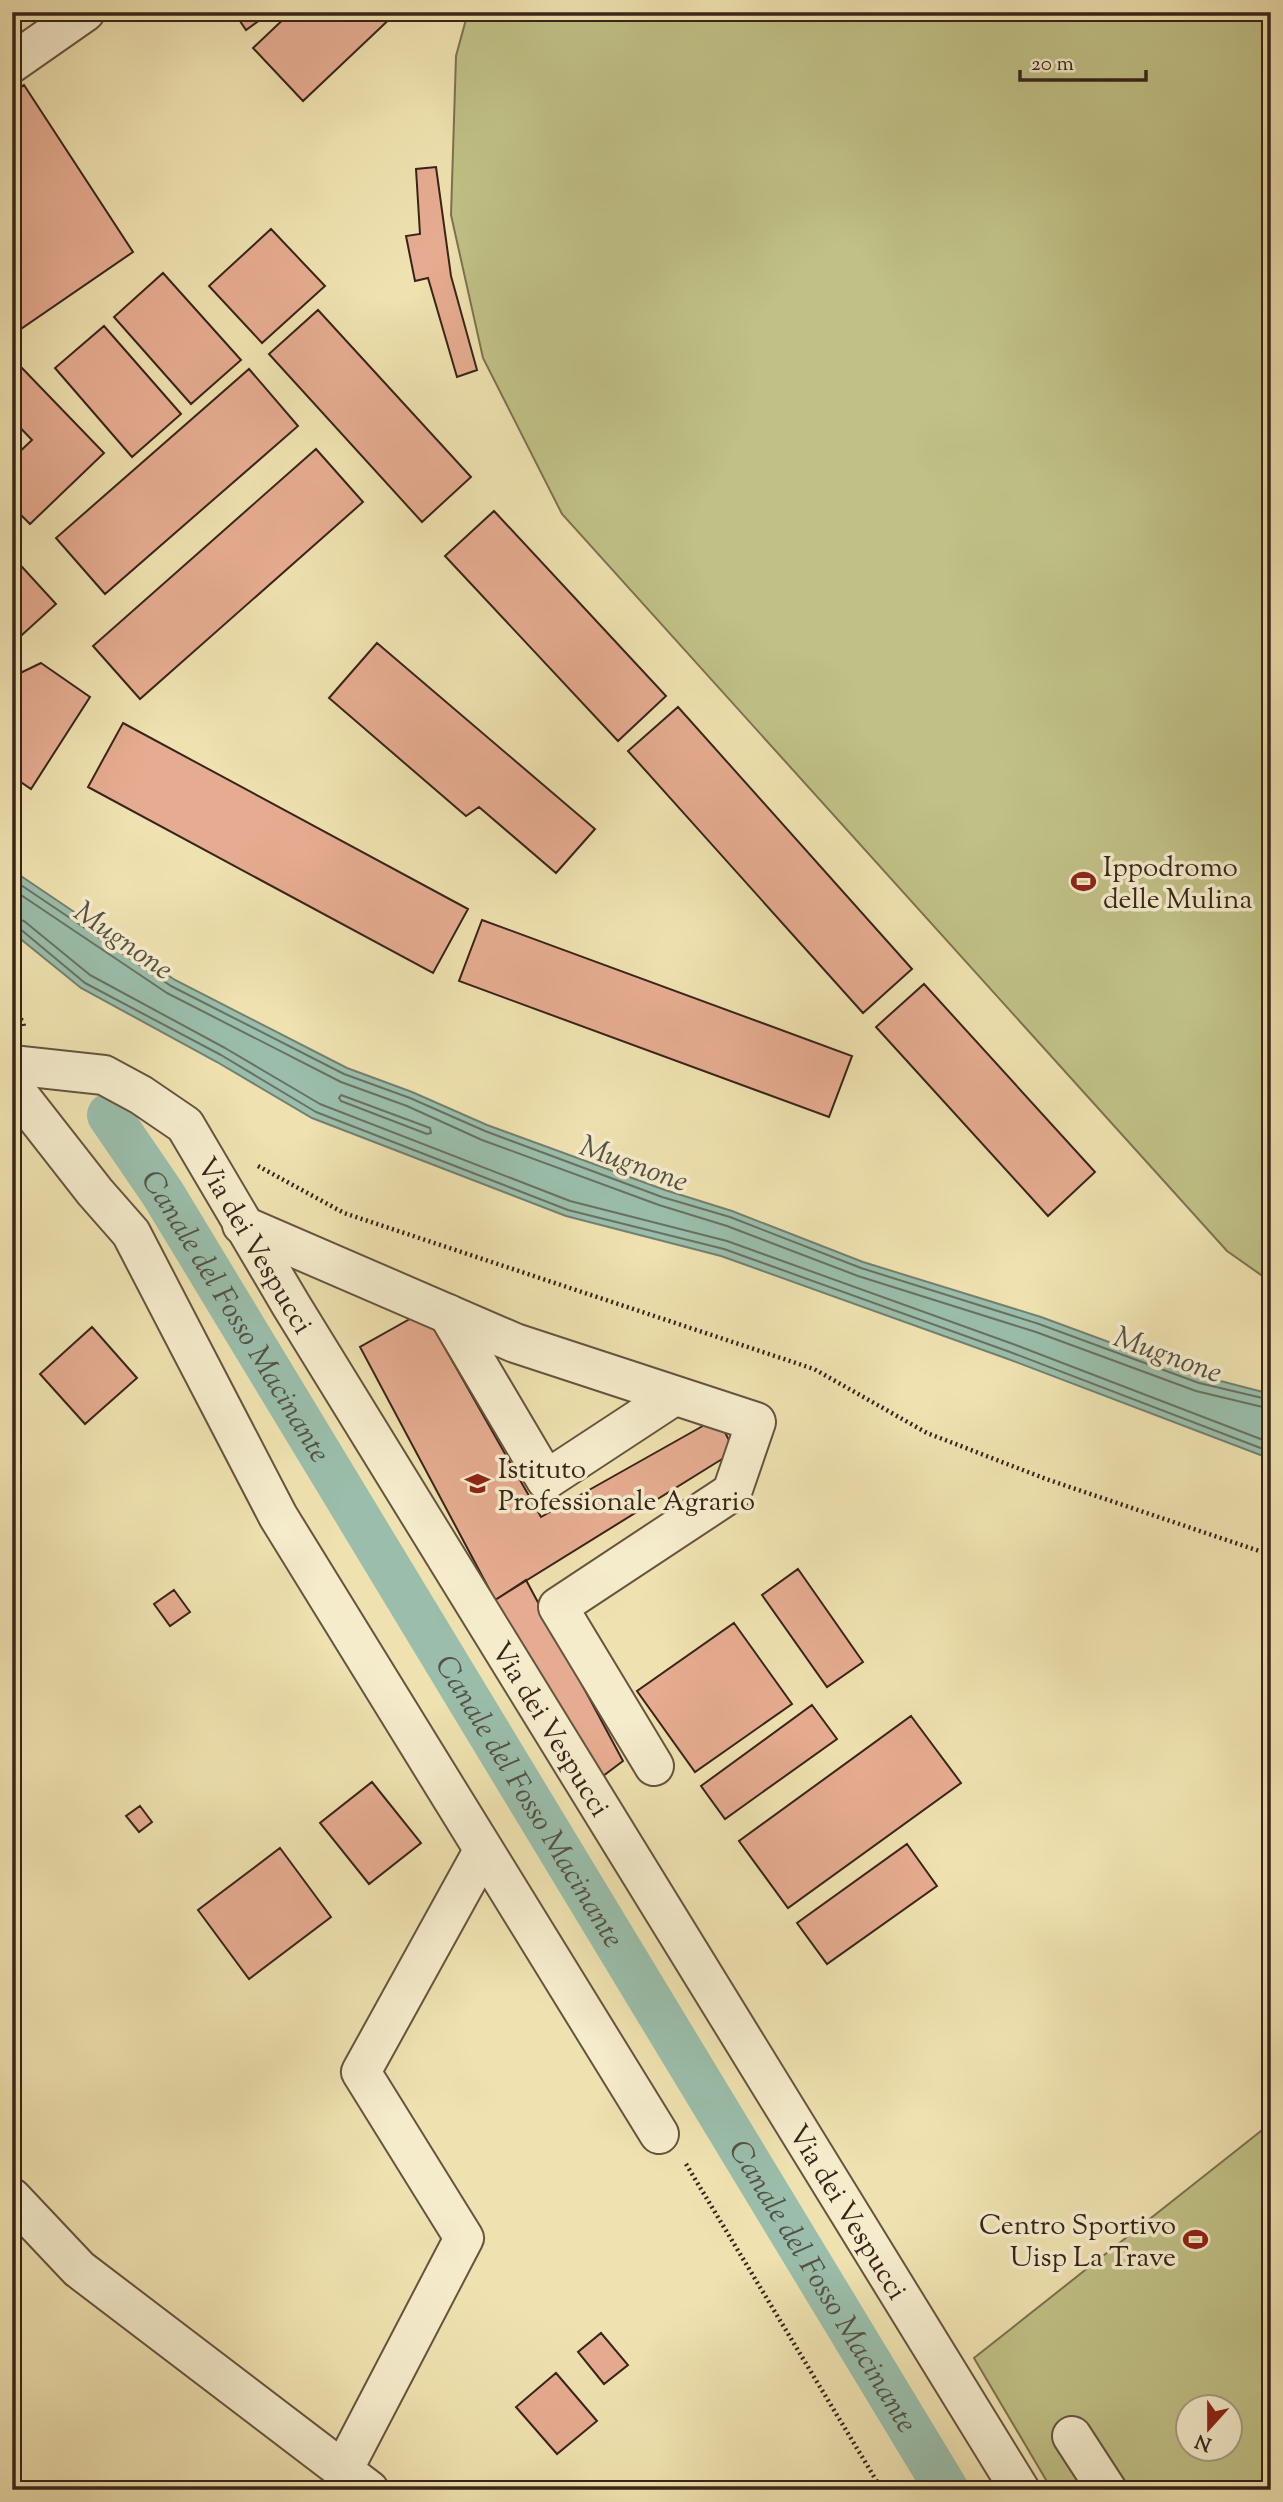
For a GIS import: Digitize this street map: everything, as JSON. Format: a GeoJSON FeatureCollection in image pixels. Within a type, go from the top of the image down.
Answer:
{"type":"FeatureCollection","features":[{"type":"Feature","properties":{"kind":"street"},"geometry":{"type":"LineString","coordinates":[[12,63],[85,12]]}},
{"type":"Feature","properties":{"kind":"street","name":"Via dei Vespucci"},"geometry":{"type":"LineString","coordinates":[[12,1065],[104,1075],[141,1095],[184,1125],[242,1224],[1020,2490]]}},
{"type":"Feature","properties":{"kind":"street"},"geometry":{"type":"LineString","coordinates":[[12,1086],[95,1192],[131,1233],[278,1516],[659,2134]]}},
{"type":"Feature","properties":{"kind":"street"},"geometry":{"type":"LineString","coordinates":[[242,1224],[515,1343],[756,1422],[732,1492],[558,1607],[654,1766]]}},
{"type":"Feature","properties":{"kind":"street"},"geometry":{"type":"LineString","coordinates":[[448,1314],[546,1480],[674,1396]]}},
{"type":"Feature","properties":{"kind":"street"},"geometry":{"type":"LineString","coordinates":[[12,2198],[79,2269],[356,2480],[464,2238],[361,2072],[483,1851]]}},
{"type":"Feature","properties":{"kind":"street"},"geometry":{"type":"LineString","coordinates":[[1072,2436],[1107,2490]]}},
{"type":"Feature","properties":{"kind":"path"},"geometry":{"type":"LineString","coordinates":[[253,1163],[344,1213],[814,1369],[927,1433],[1046,1479],[1271,1555]]}},
{"type":"Feature","properties":{"kind":"path"},"geometry":{"type":"LineString","coordinates":[[659,2134],[671,2139],[882,2490]]}},
{"type":"Feature","properties":{"kind":"green space","name":"Ippodromo delle Mulina"},"geometry":{"type":"Polygon","coordinates":[[[468,12],[1271,12],[1271,1282],[1227,1251],[562,514],[483,358],[451,215],[456,56],[468,12]]]}},
{"type":"Feature","properties":{"kind":"green space","name":"Centro Sportivo Uisp La Trave"},"geometry":{"type":"Polygon","coordinates":[[[1271,2123],[1271,2490],[1052,2490],[974,2358],[1271,2123]]]}},
{"type":"Feature","properties":{"kind":"water"},"geometry":{"type":"Polygon","coordinates":[[[12,870],[175,980],[347,1068],[412,1092],[487,1125],[665,1190],[732,1211],[863,1262],[1041,1317],[1201,1376],[1271,1394],[1271,1459],[1008,1359],[721,1256],[566,1216],[312,1118],[217,1062],[81,988],[12,932],[12,870]]]}},
{"type":"Feature","properties":{"kind":"building"},"geometry":{"type":"Polygon","coordinates":[[[234,12],[271,12],[246,30],[234,12]]]}},
{"type":"Feature","properties":{"kind":"building"},"geometry":{"type":"Polygon","coordinates":[[[291,12],[397,12],[303,101],[253,48],[291,12]]]}},
{"type":"Feature","properties":{"kind":"building"},"geometry":{"type":"Polygon","coordinates":[[[24,85],[133,252],[12,335],[12,94],[24,85]]]}},
{"type":"Feature","properties":{"kind":"building"},"geometry":{"type":"Polygon","coordinates":[[[436,167],[451,276],[477,370],[457,377],[428,278],[415,281],[406,236],[420,234],[416,169],[436,167]]]}},
{"type":"Feature","properties":{"kind":"building"},"geometry":{"type":"Polygon","coordinates":[[[271,229],[325,286],[262,343],[209,286],[271,229]]]}},
{"type":"Feature","properties":{"kind":"building"},"geometry":{"type":"Polygon","coordinates":[[[163,273],[241,360],[191,404],[114,317],[163,273]]]}},
{"type":"Feature","properties":{"kind":"building"},"geometry":{"type":"Polygon","coordinates":[[[318,310],[471,477],[422,522],[269,354],[318,310]]]}},
{"type":"Feature","properties":{"kind":"building"},"geometry":{"type":"Polygon","coordinates":[[[104,326],[181,414],[132,457],[55,368],[104,326]]]}},
{"type":"Feature","properties":{"kind":"building"},"geometry":{"type":"Polygon","coordinates":[[[21,367],[104,453],[30,524],[12,506],[12,459],[32,440],[12,419],[12,376],[21,367]]]}},
{"type":"Feature","properties":{"kind":"building"},"geometry":{"type":"Polygon","coordinates":[[[249,369],[298,426],[105,594],[56,538],[249,369]]]}},
{"type":"Feature","properties":{"kind":"building"},"geometry":{"type":"Polygon","coordinates":[[[316,449],[363,502],[140,699],[93,646],[316,449]]]}},
{"type":"Feature","properties":{"kind":"building"},"geometry":{"type":"Polygon","coordinates":[[[494,511],[666,696],[618,741],[445,556],[494,511]]]}},
{"type":"Feature","properties":{"kind":"building"},"geometry":{"type":"Polygon","coordinates":[[[12,556],[56,604],[12,644],[12,556]]]}},
{"type":"Feature","properties":{"kind":"building"},"geometry":{"type":"Polygon","coordinates":[[[377,643],[595,829],[556,873],[479,807],[466,816],[329,698],[377,643]]]}},
{"type":"Feature","properties":{"kind":"building"},"geometry":{"type":"Polygon","coordinates":[[[41,663],[90,697],[31,789],[12,776],[12,677],[41,663]]]}},
{"type":"Feature","properties":{"kind":"building"},"geometry":{"type":"Polygon","coordinates":[[[678,707],[912,969],[863,1013],[628,751],[678,707]]]}},
{"type":"Feature","properties":{"kind":"building"},"geometry":{"type":"Polygon","coordinates":[[[123,723],[468,909],[433,973],[88,787],[123,723]]]}},
{"type":"Feature","properties":{"kind":"building"},"geometry":{"type":"Polygon","coordinates":[[[482,920],[852,1056],[829,1117],[459,981],[482,920]]]}},
{"type":"Feature","properties":{"kind":"building"},"geometry":{"type":"Polygon","coordinates":[[[924,984],[1095,1172],[1048,1216],[876,1027],[924,984]]]}},
{"type":"Feature","properties":{"kind":"building","name":"Istituto Professionale Agrario"},"geometry":{"type":"Polygon","coordinates":[[[424,1311],[541,1517],[717,1418],[735,1451],[495,1600],[360,1347],[424,1311]]]}},
{"type":"Feature","properties":{"kind":"building"},"geometry":{"type":"Polygon","coordinates":[[[92,1327],[137,1378],[85,1424],[40,1374],[92,1327]]]}},
{"type":"Feature","properties":{"kind":"building"},"geometry":{"type":"Polygon","coordinates":[[[798,1569],[863,1662],[827,1687],[762,1595],[798,1569]]]}},
{"type":"Feature","properties":{"kind":"building"},"geometry":{"type":"Polygon","coordinates":[[[526,1580],[623,1761],[603,1776],[495,1600],[526,1580]]]}},
{"type":"Feature","properties":{"kind":"building"},"geometry":{"type":"Polygon","coordinates":[[[174,1590],[190,1612],[170,1626],[154,1604],[174,1590]]]}},
{"type":"Feature","properties":{"kind":"building"},"geometry":{"type":"Polygon","coordinates":[[[734,1623],[792,1704],[695,1772],[637,1691],[734,1623]]]}},
{"type":"Feature","properties":{"kind":"building"},"geometry":{"type":"Polygon","coordinates":[[[812,1705],[837,1739],[725,1819],[701,1786],[812,1705]]]}},
{"type":"Feature","properties":{"kind":"building"},"geometry":{"type":"Polygon","coordinates":[[[911,1716],[961,1783],[788,1908],[739,1841],[911,1716]]]}},
{"type":"Feature","properties":{"kind":"building"},"geometry":{"type":"Polygon","coordinates":[[[372,1782],[421,1843],[369,1884],[320,1823],[372,1782]]]}},
{"type":"Feature","properties":{"kind":"building"},"geometry":{"type":"Polygon","coordinates":[[[140,1806],[152,1822],[139,1832],[126,1816],[140,1806]]]}},
{"type":"Feature","properties":{"kind":"building"},"geometry":{"type":"Polygon","coordinates":[[[907,1844],[937,1886],[827,1964],[797,1923],[907,1844]]]}},
{"type":"Feature","properties":{"kind":"building"},"geometry":{"type":"Polygon","coordinates":[[[280,1848],[331,1917],[249,1979],[198,1910],[280,1848]]]}},
{"type":"Feature","properties":{"kind":"building"},"geometry":{"type":"Polygon","coordinates":[[[601,2333],[628,2365],[604,2384],[578,2352],[601,2333]]]}},
{"type":"Feature","properties":{"kind":"building"},"geometry":{"type":"Polygon","coordinates":[[[556,2373],[597,2421],[557,2454],[516,2407],[556,2373]]]}},
{"type":"Feature","properties":{"kind":"waterway","name":"Canale del Fosso Macinante"},"geometry":{"type":"LineString","coordinates":[[109,1115],[163,1194],[947,2490]]}},
{"type":"Feature","properties":{"kind":"place","name":"Ippodromo delle Mulina"},"geometry":{"type":"Point","coordinates":[1083,882]}},
{"type":"Feature","properties":{"kind":"place","name":"Istituto Professionale Agrario"},"geometry":{"type":"Point","coordinates":[478,1484]}},
{"type":"Feature","properties":{"kind":"place","name":"Centro Sportivo Uisp La Trave"},"geometry":{"type":"Point","coordinates":[1196,2240]}},
{"type":"Feature","properties":{"kind":"water label","name":"Mugnone"},"geometry":{"type":"Point","coordinates":[124,940]}},
{"type":"Feature","properties":{"kind":"water label","name":"Mugnone"},"geometry":{"type":"Point","coordinates":[634,1163]}},
{"type":"Feature","properties":{"kind":"water label","name":"Mugnone"},"geometry":{"type":"Point","coordinates":[1168,1354]}}]}
